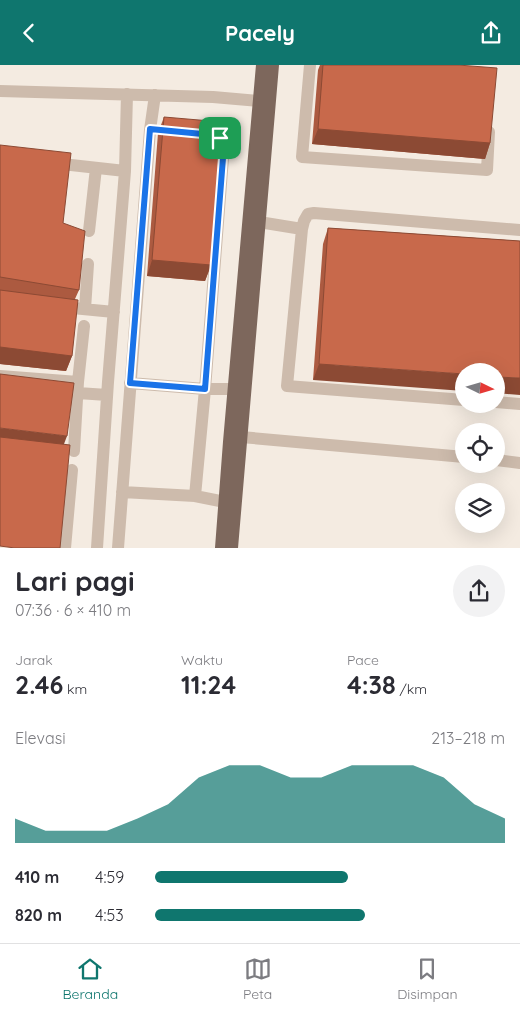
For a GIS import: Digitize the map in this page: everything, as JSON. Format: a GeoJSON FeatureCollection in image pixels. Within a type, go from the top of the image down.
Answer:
{"type":"FeatureCollection","features":[{"type":"Feature","properties":{"kind":"main road"},"geometry":{"type":"LineString","coordinates":[[221,548],[262,65]]}},
{"type":"Feature","properties":{"kind":"main road"},"geometry":{"type":"LineString","coordinates":[[232,548],[272,65]]}},
{"type":"Feature","properties":{"kind":"street"},"geometry":{"type":"LineString","coordinates":[[310,65],[302,157],[487,170],[490,124]]}},
{"type":"Feature","properties":{"kind":"street"},"geometry":{"type":"LineString","coordinates":[[0,91],[213,97],[258,101]]}},
{"type":"Feature","properties":{"kind":"street"},"geometry":{"type":"LineString","coordinates":[[97,548],[125,171],[128,94]]}},
{"type":"Feature","properties":{"kind":"street"},"geometry":{"type":"LineString","coordinates":[[118,548],[130,383],[154,130],[155,95]]}},
{"type":"Feature","properties":{"kind":"street"},"geometry":{"type":"LineString","coordinates":[[195,133],[213,135],[220,138],[224,145],[195,496]]}},
{"type":"Feature","properties":{"kind":"street"},"geometry":{"type":"LineString","coordinates":[[45,163],[125,171]]}},
{"type":"Feature","properties":{"kind":"street"},"geometry":{"type":"LineString","coordinates":[[89,231],[96,168]]}},
{"type":"Feature","properties":{"kind":"street"},"geometry":{"type":"LineString","coordinates":[[455,399],[287,386],[304,221],[308,214],[314,213],[520,230]]}},
{"type":"Feature","properties":{"kind":"street"},"geometry":{"type":"LineString","coordinates":[[259,222],[302,229]]}},
{"type":"Feature","properties":{"kind":"street"},"geometry":{"type":"LineString","coordinates":[[85,309],[88,264]]}},
{"type":"Feature","properties":{"kind":"street"},"geometry":{"type":"LineString","coordinates":[[47,306],[114,312]]}},
{"type":"Feature","properties":{"kind":"street"},"geometry":{"type":"LineString","coordinates":[[74,451],[84,325]]}},
{"type":"Feature","properties":{"kind":"street"},"geometry":{"type":"LineString","coordinates":[[0,376],[78,388],[107,395]]}},
{"type":"Feature","properties":{"kind":"street"},"geometry":{"type":"LineString","coordinates":[[130,383],[205,389],[234,389]]}},
{"type":"Feature","properties":{"kind":"street"},"geometry":{"type":"LineString","coordinates":[[505,403],[520,404]]}},
{"type":"Feature","properties":{"kind":"street"},"geometry":{"type":"LineString","coordinates":[[241,437],[455,456]]}},
{"type":"Feature","properties":{"kind":"street"},"geometry":{"type":"LineString","coordinates":[[505,461],[520,463]]}},
{"type":"Feature","properties":{"kind":"street"},"geometry":{"type":"LineString","coordinates":[[65,548],[72,470]]}},
{"type":"Feature","properties":{"kind":"street"},"geometry":{"type":"LineString","coordinates":[[122,492],[195,496],[225,502]]}},
{"type":"Feature","properties":{"kind":"building"},"geometry":{"type":"Polygon","coordinates":[[[323,65],[458,65],[497,68],[490,143],[318,129],[323,65]]]}},
{"type":"Feature","properties":{"kind":"building"},"geometry":{"type":"Polygon","coordinates":[[[164,117],[222,122],[211,265],[152,260],[164,117]]]}},
{"type":"Feature","properties":{"kind":"building"},"geometry":{"type":"Polygon","coordinates":[[[0,145],[71,153],[63,223],[85,231],[79,290],[0,277],[0,145]]]}},
{"type":"Feature","properties":{"kind":"building"},"geometry":{"type":"Polygon","coordinates":[[[328,228],[520,241],[520,378],[505,377],[505,363],[455,363],[455,373],[319,364],[328,228]]]}},
{"type":"Feature","properties":{"kind":"building"},"geometry":{"type":"Polygon","coordinates":[[[0,290],[78,300],[72,356],[0,347],[0,290]]]}},
{"type":"Feature","properties":{"kind":"building"},"geometry":{"type":"Polygon","coordinates":[[[0,374],[74,383],[67,436],[0,428],[0,374]]]}},
{"type":"Feature","properties":{"kind":"building"},"geometry":{"type":"Polygon","coordinates":[[[0,437],[70,445],[60,548],[0,546],[0,437]]]}},
{"type":"Feature","properties":{"kind":"route"},"geometry":{"type":"LineString","coordinates":[[150,129],[213,135],[220,138],[224,145],[205,389],[130,383],[150,129]]}}]}
